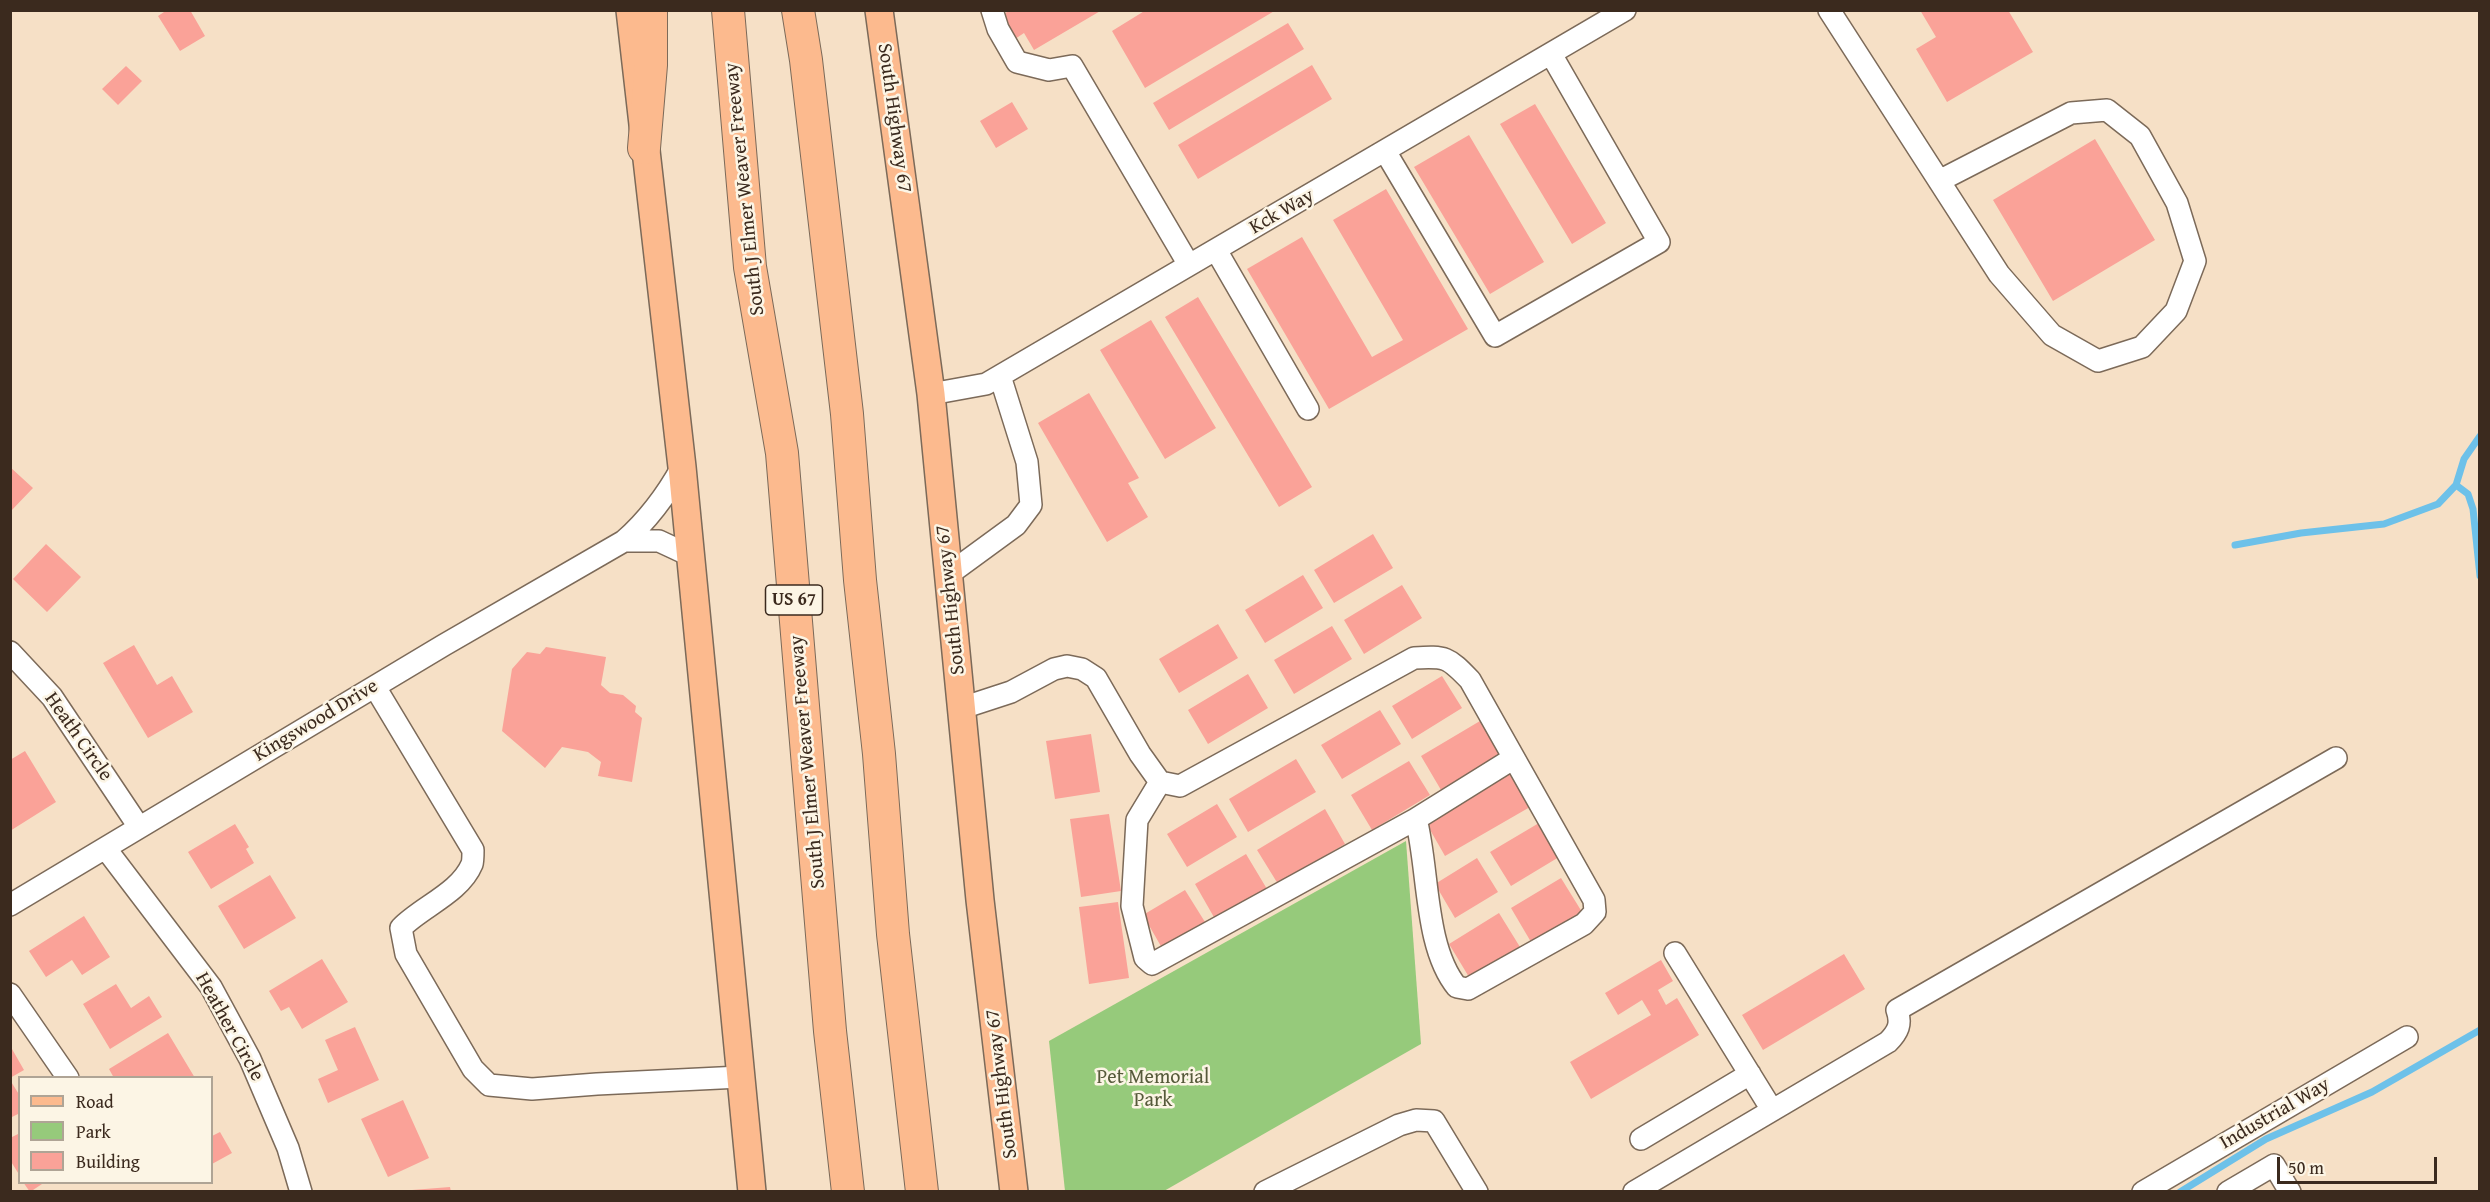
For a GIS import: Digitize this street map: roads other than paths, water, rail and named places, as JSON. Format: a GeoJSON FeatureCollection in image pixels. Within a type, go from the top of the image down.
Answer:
{"type":"FeatureCollection","features":[{"type":"Feature","properties":{"kind":"highway"},"geometry":{"type":"LineString","coordinates":[[644,148],[651,65],[651,10]]}},
{"type":"Feature","properties":{"kind":"highway","name":"South J Elmer Weaver Freeway"},"geometry":{"type":"LineString","coordinates":[[728,10],[750,267],[782,453],[830,1031],[848,1191]]}},
{"type":"Feature","properties":{"kind":"highway"},"geometry":{"type":"LineString","coordinates":[[798,10],[806,60],[847,414],[860,580],[879,754],[893,934],[922,1191]]}},
{"type":"Feature","properties":{"kind":"main road"},"geometry":{"type":"LineString","coordinates":[[630,10],[682,467],[752,1191]]}},
{"type":"Feature","properties":{"kind":"main road","name":"South Highway 67"},"geometry":{"type":"LineString","coordinates":[[879,10],[931,394],[982,912],[1014,1191]]}},
{"type":"Feature","properties":{"kind":"street"},"geometry":{"type":"LineString","coordinates":[[992,10],[998,29],[1017,62],[1048,70],[1072,66],[1189,266]]}},
{"type":"Feature","properties":{"kind":"street","name":"Kck Way"},"geometry":{"type":"LineString","coordinates":[[931,394],[986,384],[1625,10]]}},
{"type":"Feature","properties":{"kind":"street"},"geometry":{"type":"LineString","coordinates":[[1829,10],[1939,182],[1999,274],[2052,335],[2098,361],[2142,347],[2176,311],[2195,261],[2177,203],[2140,136],[2107,111],[2071,113],[1939,182]]}},
{"type":"Feature","properties":{"kind":"street"},"geometry":{"type":"LineString","coordinates":[[1385,151],[1495,336],[1659,242],[1551,54]]}},
{"type":"Feature","properties":{"kind":"street"},"geometry":{"type":"LineString","coordinates":[[1216,250],[1308,409]]}},
{"type":"Feature","properties":{"kind":"street"},"geometry":{"type":"LineString","coordinates":[[949,574],[1016,525],[1031,505],[1027,462],[1000,376]]}},
{"type":"Feature","properties":{"kind":"street","name":"Kingswood Drive"},"geometry":{"type":"LineString","coordinates":[[10,905],[624,541],[648,519],[682,467]]}},
{"type":"Feature","properties":{"kind":"street"},"geometry":{"type":"LineString","coordinates":[[624,541],[659,541],[689,555]]}},
{"type":"Feature","properties":{"kind":"street","name":"Heath Circle"},"geometry":{"type":"LineString","coordinates":[[10,652],[52,697],[139,827]]}},
{"type":"Feature","properties":{"kind":"street"},"geometry":{"type":"LineString","coordinates":[[962,708],[1011,692],[1054,669],[1067,666],[1083,669],[1096,678],[1140,754],[1160,782],[1180,786],[1414,658],[1439,657],[1453,662],[1470,680],[1594,900],[1595,912],[1584,924],[1468,989],[1457,987],[1450,980],[1434,941],[1422,843],[1416,819]]}},
{"type":"Feature","properties":{"kind":"street"},"geometry":{"type":"LineString","coordinates":[[375,687],[473,850],[472,864],[456,885],[410,918],[401,928],[406,954],[473,1069],[489,1085],[532,1089],[740,1077]]}},
{"type":"Feature","properties":{"kind":"street"},"geometry":{"type":"LineString","coordinates":[[1634,1191],[1888,1042],[1897,1034],[1900,1019],[1897,1010],[2336,758]]}},
{"type":"Feature","properties":{"kind":"street"},"geometry":{"type":"LineString","coordinates":[[1160,782],[1137,820],[1132,906],[1145,958],[1152,964],[1416,819],[1514,759]]}},
{"type":"Feature","properties":{"kind":"street","name":"Heather Circle"},"geometry":{"type":"LineString","coordinates":[[106,849],[211,987],[250,1059],[288,1148],[301,1191]]}},
{"type":"Feature","properties":{"kind":"street"},"geometry":{"type":"LineString","coordinates":[[1676,953],[1772,1110]]}},
{"type":"Feature","properties":{"kind":"street"},"geometry":{"type":"LineString","coordinates":[[10,994],[67,1076]]}},
{"type":"Feature","properties":{"kind":"street","name":"Industrial Way"},"geometry":{"type":"LineString","coordinates":[[2143,1191],[2407,1037]]}},
{"type":"Feature","properties":{"kind":"street"},"geometry":{"type":"LineString","coordinates":[[1641,1139],[1750,1074]]}},
{"type":"Feature","properties":{"kind":"street"},"geometry":{"type":"LineString","coordinates":[[1265,1191],[1399,1125],[1416,1120],[1434,1121],[1477,1191]]}},
{"type":"Feature","properties":{"kind":"street"},"geometry":{"type":"LineString","coordinates":[[2228,1191],[2274,1165],[2290,1191]]}},
{"type":"Feature","properties":{"kind":"waterway"},"geometry":{"type":"LineString","coordinates":[[2235,545],[2301,533],[2384,524],[2438,504],[2456,485],[2464,459],[2480,436]]}},
{"type":"Feature","properties":{"kind":"waterway"},"geometry":{"type":"LineString","coordinates":[[2456,485],[2468,494],[2473,509],[2480,576]]}},
{"type":"Feature","properties":{"kind":"waterway"},"geometry":{"type":"LineString","coordinates":[[2180,1192],[2266,1139],[2372,1092],[2480,1030]]}},
{"type":"Feature","properties":{"kind":"park label","name":"Pet Memorial Park"},"geometry":{"type":"Point","coordinates":[1153,1090]}}]}
